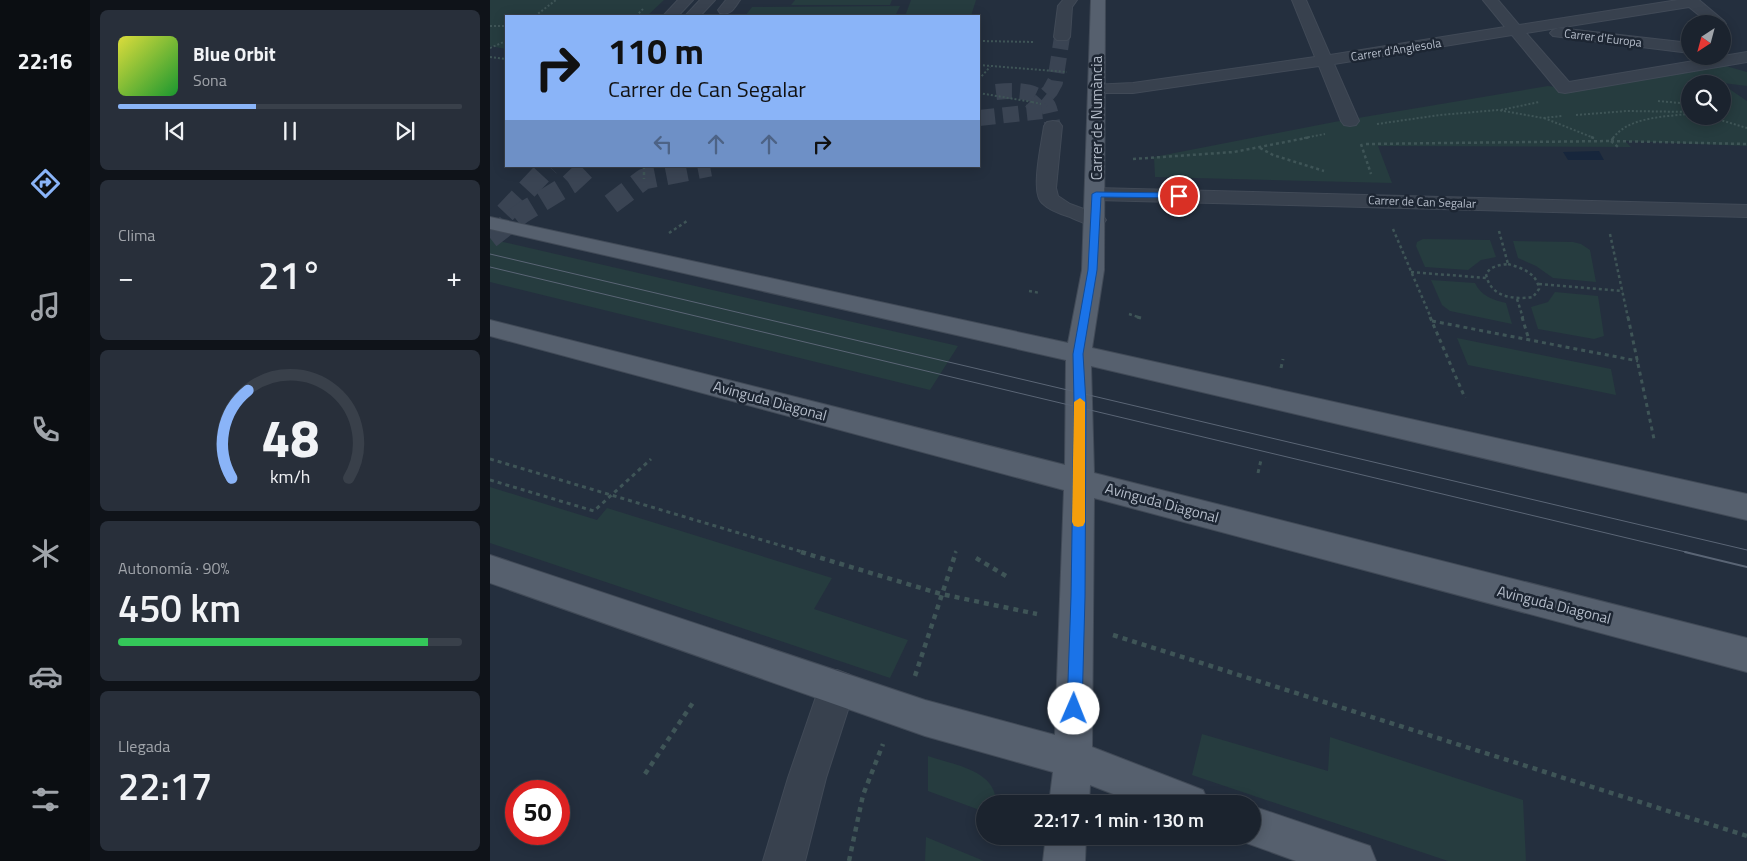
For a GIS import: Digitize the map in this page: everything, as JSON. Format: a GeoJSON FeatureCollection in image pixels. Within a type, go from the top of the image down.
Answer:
{"type":"FeatureCollection","features":[{"type":"Feature","properties":{"kind":"main road","name":"Carrer de Numància"},"geometry":{"type":"LineString","coordinates":[[1070,795],[1073,760],[1079,482],[1078,354],[1092,270],[1096,220],[1098,0]]}},
{"type":"Feature","properties":{"kind":"main road"},"geometry":{"type":"LineString","coordinates":[[490,223],[1078,354],[1747,507]]}},
{"type":"Feature","properties":{"kind":"main road","name":"Avinguda Diagonal"},"geometry":{"type":"LineString","coordinates":[[490,328],[1747,655]]}},
{"type":"Feature","properties":{"kind":"main road"},"geometry":{"type":"LineString","coordinates":[[490,569],[925,718],[1073,760],[1165,795]]}},
{"type":"Feature","properties":{"kind":"main road"},"geometry":{"type":"LineString","coordinates":[[1261,829],[1355,861]]}},
{"type":"Feature","properties":{"kind":"main road"},"geometry":{"type":"LineString","coordinates":[[1064,861],[1065,845]]}},
{"type":"Feature","properties":{"kind":"street"},"geometry":{"type":"LineString","coordinates":[[671,15],[686,0]]}},
{"type":"Feature","properties":{"kind":"street"},"geometry":{"type":"LineString","coordinates":[[693,15],[708,0]]}},
{"type":"Feature","properties":{"kind":"street"},"geometry":{"type":"LineString","coordinates":[[1062,37],[1064,6],[1070,0]]}},
{"type":"Feature","properties":{"kind":"street"},"geometry":{"type":"LineString","coordinates":[[1299,0],[1350,121]]}},
{"type":"Feature","properties":{"kind":"street"},"geometry":{"type":"LineString","coordinates":[[1490,0],[1565,88],[1716,61],[1745,50]]}},
{"type":"Feature","properties":{"kind":"street"},"geometry":{"type":"LineString","coordinates":[[1691,1],[1708,15]]}},
{"type":"Feature","properties":{"kind":"street","name":"Carrer d'Anglesola"},"geometry":{"type":"LineString","coordinates":[[1098,89],[1133,88],[1325,61],[1691,1]]}},
{"type":"Feature","properties":{"kind":"street","name":"Carrer d'Europa"},"geometry":{"type":"LineString","coordinates":[[1517,30],[1681,47]]}},
{"type":"Feature","properties":{"kind":"street"},"geometry":{"type":"LineString","coordinates":[[1731,51],[1745,50]]}},
{"type":"Feature","properties":{"kind":"street"},"geometry":{"type":"LineString","coordinates":[[1053,126],[1046,188],[1049,199],[1064,208],[1096,220]]}},
{"type":"Feature","properties":{"kind":"street","name":"Carrer de Can Segalar"},"geometry":{"type":"LineString","coordinates":[[1096,194],[1747,211]]}},
{"type":"Feature","properties":{"kind":"street"},"geometry":{"type":"LineString","coordinates":[[784,861],[807,778],[837,688]]}},
{"type":"Feature","properties":{"kind":"path"},"geometry":{"type":"LineString","coordinates":[[537,15],[556,0]]}},
{"type":"Feature","properties":{"kind":"path"},"geometry":{"type":"LineString","coordinates":[[490,26],[505,26]]}},
{"type":"Feature","properties":{"kind":"path"},"geometry":{"type":"LineString","coordinates":[[490,48],[505,40]]}},
{"type":"Feature","properties":{"kind":"path"},"geometry":{"type":"LineString","coordinates":[[980,41],[1044,42]]}},
{"type":"Feature","properties":{"kind":"path"},"geometry":{"type":"LineString","coordinates":[[490,57],[505,60]]}},
{"type":"Feature","properties":{"kind":"path","name":"Carrer de Numància"},"geometry":{"type":"LineString","coordinates":[[980,66],[1067,72]]}},
{"type":"Feature","properties":{"kind":"path"},"geometry":{"type":"LineString","coordinates":[[980,78],[990,67]]}},
{"type":"Feature","properties":{"kind":"path"},"geometry":{"type":"LineString","coordinates":[[1371,125],[1535,104],[1565,88]]}},
{"type":"Feature","properties":{"kind":"path"},"geometry":{"type":"LineString","coordinates":[[980,93],[1042,104]]}},
{"type":"Feature","properties":{"kind":"path"},"geometry":{"type":"LineString","coordinates":[[1498,110],[1543,118],[1598,141]]}},
{"type":"Feature","properties":{"kind":"path"},"geometry":{"type":"LineString","coordinates":[[1543,118],[1627,111],[1681,113]]}},
{"type":"Feature","properties":{"kind":"path"},"geometry":{"type":"LineString","coordinates":[[1610,141],[1614,135],[1638,122],[1681,115]]}},
{"type":"Feature","properties":{"kind":"path"},"geometry":{"type":"LineString","coordinates":[[1731,123],[1747,128]]}},
{"type":"Feature","properties":{"kind":"path"},"geometry":{"type":"LineString","coordinates":[[1133,159],[1201,155],[1259,147],[1330,133]]}},
{"type":"Feature","properties":{"kind":"path"},"geometry":{"type":"LineString","coordinates":[[1610,141],[1618,147]]}},
{"type":"Feature","properties":{"kind":"path"},"geometry":{"type":"LineString","coordinates":[[1372,178],[1361,144],[1610,141],[1747,144]]}},
{"type":"Feature","properties":{"kind":"path"},"geometry":{"type":"LineString","coordinates":[[1259,147],[1273,155],[1329,172]]}},
{"type":"Feature","properties":{"kind":"path"},"geometry":{"type":"LineString","coordinates":[[644,167],[644,179]]}},
{"type":"Feature","properties":{"kind":"path"},"geometry":{"type":"LineString","coordinates":[[1389,220],[1465,398]]}},
{"type":"Feature","properties":{"kind":"path"},"geometry":{"type":"LineString","coordinates":[[664,232],[669,233],[687,221]]}},
{"type":"Feature","properties":{"kind":"path"},"geometry":{"type":"LineString","coordinates":[[1498,226],[1508,264]]}},
{"type":"Feature","properties":{"kind":"path"},"geometry":{"type":"LineString","coordinates":[[1609,230],[1654,439]]}},
{"type":"Feature","properties":{"kind":"path"},"geometry":{"type":"LineString","coordinates":[[1539,284],[1539,289],[1533,297],[1517,299],[1499,293],[1492,288],[1486,278],[1489,269],[1500,264],[1508,264],[1524,270],[1539,284],[1623,292]]}},
{"type":"Feature","properties":{"kind":"path"},"geometry":{"type":"LineString","coordinates":[[1411,272],[1486,278]]}},
{"type":"Feature","properties":{"kind":"path"},"geometry":{"type":"LineString","coordinates":[[1028,291],[1040,292]]}},
{"type":"Feature","properties":{"kind":"path"},"geometry":{"type":"LineString","coordinates":[[1517,299],[1529,340]]}},
{"type":"Feature","properties":{"kind":"path"},"geometry":{"type":"LineString","coordinates":[[1129,314],[1141,318]]}},
{"type":"Feature","properties":{"kind":"path"},"geometry":{"type":"LineString","coordinates":[[1432,321],[1638,361]]}},
{"type":"Feature","properties":{"kind":"path"},"geometry":{"type":"LineString","coordinates":[[490,480],[594,511],[651,458]]}},
{"type":"Feature","properties":{"kind":"path"},"geometry":{"type":"LineString","coordinates":[[490,459],[941,594],[964,600],[1012,607]]}},
{"type":"Feature","properties":{"kind":"path"},"geometry":{"type":"LineString","coordinates":[[1258,473],[1261,460]]}},
{"type":"Feature","properties":{"kind":"path"},"geometry":{"type":"LineString","coordinates":[[912,685],[956,551]]}},
{"type":"Feature","properties":{"kind":"path"},"geometry":{"type":"LineString","coordinates":[[976,558],[1006,576]]}},
{"type":"Feature","properties":{"kind":"path"},"geometry":{"type":"LineString","coordinates":[[1140,643],[1747,836]]}},
{"type":"Feature","properties":{"kind":"path"},"geometry":{"type":"LineString","coordinates":[[645,774],[694,701]]}},
{"type":"Feature","properties":{"kind":"path"},"geometry":{"type":"LineString","coordinates":[[849,861],[864,795],[885,740]]}},
{"type":"Feature","properties":{"kind":"green space"},"geometry":{"type":"Polygon","coordinates":[[[490,0],[664,0],[648,15],[505,15],[505,49],[490,46],[490,0]]]}},
{"type":"Feature","properties":{"kind":"green space"},"geometry":{"type":"Polygon","coordinates":[[[795,0],[892,0],[890,5],[791,5],[795,0]]]}},
{"type":"Feature","properties":{"kind":"green space"},"geometry":{"type":"Polygon","coordinates":[[[911,0],[976,0],[971,15],[905,15],[911,0]]]}},
{"type":"Feature","properties":{"kind":"green space"},"geometry":{"type":"Polygon","coordinates":[[[900,6],[896,15],[746,15],[752,7],[900,6]]]}},
{"type":"Feature","properties":{"kind":"green space"},"geometry":{"type":"Polygon","coordinates":[[[1713,65],[1722,65],[1747,72],[1747,86],[1731,84],[1731,75],[1681,75],[1681,125],[1731,125],[1731,90],[1747,101],[1747,146],[1625,141],[1631,147],[1378,146],[1392,183],[1155,177],[1154,157],[1334,122],[1548,86],[1565,88],[1713,65]]]}},
{"type":"Feature","properties":{"kind":"green space"},"geometry":{"type":"Polygon","coordinates":[[[490,239],[958,346],[930,390],[490,282],[490,239]]]}},
{"type":"Feature","properties":{"kind":"green space"},"geometry":{"type":"Polygon","coordinates":[[[1423,239],[1490,240],[1496,257],[1481,260],[1468,270],[1425,267],[1416,246],[1417,242],[1423,239]]]}},
{"type":"Feature","properties":{"kind":"green space"},"geometry":{"type":"Polygon","coordinates":[[[1513,241],[1573,242],[1581,244],[1590,250],[1596,282],[1553,278],[1536,266],[1518,258],[1513,241]]]}},
{"type":"Feature","properties":{"kind":"green space"},"geometry":{"type":"Polygon","coordinates":[[[1431,280],[1475,283],[1488,297],[1506,303],[1512,324],[1450,311],[1442,305],[1431,280]]]}},
{"type":"Feature","properties":{"kind":"green space"},"geometry":{"type":"Polygon","coordinates":[[[1555,292],[1598,296],[1604,336],[1594,339],[1538,329],[1531,307],[1548,302],[1555,292]]]}},
{"type":"Feature","properties":{"kind":"green space"},"geometry":{"type":"Polygon","coordinates":[[[1457,338],[1611,369],[1616,395],[1468,365],[1457,338]]]}},
{"type":"Feature","properties":{"kind":"green space"},"geometry":{"type":"Polygon","coordinates":[[[490,487],[597,520],[607,508],[832,578],[814,609],[908,640],[890,678],[490,543],[490,487]]]}},
{"type":"Feature","properties":{"kind":"green space"},"geometry":{"type":"Polygon","coordinates":[[[1202,734],[1328,771],[1330,737],[1523,800],[1526,861],[1448,861],[1261,798],[1261,795],[1252,795],[1192,775],[1202,734]]]}},
{"type":"Feature","properties":{"kind":"green space"},"geometry":{"type":"Polygon","coordinates":[[[928,756],[961,766],[982,776],[989,783],[994,795],[976,795],[976,809],[928,791],[928,756]]]}},
{"type":"Feature","properties":{"kind":"green space"},"geometry":{"type":"Polygon","coordinates":[[[926,837],[984,861],[925,861],[926,837]]]}},
{"type":"Feature","properties":{"kind":"water"},"geometry":{"type":"Polygon","coordinates":[[[1599,151],[1604,160],[1568,160],[1563,152],[1599,151]]]}},
{"type":"Feature","properties":{"kind":"tunnel"},"geometry":{"type":"LineString","coordinates":[[1043,99],[1055,82],[1062,37]]}},
{"type":"Feature","properties":{"kind":"tunnel"},"geometry":{"type":"LineString","coordinates":[[996,92],[1025,92],[1043,99]]}},
{"type":"Feature","properties":{"kind":"tunnel"},"geometry":{"type":"LineString","coordinates":[[1031,112],[1043,99]]}},
{"type":"Feature","properties":{"kind":"tunnel"},"geometry":{"type":"LineString","coordinates":[[1043,99],[1050,111],[1053,126]]}},
{"type":"Feature","properties":{"kind":"tunnel"},"geometry":{"type":"LineString","coordinates":[[980,118],[1042,111]]}},
{"type":"Feature","properties":{"kind":"tunnel"},"geometry":{"type":"LineString","coordinates":[[505,213],[548,167]]}},
{"type":"Feature","properties":{"kind":"tunnel"},"geometry":{"type":"LineString","coordinates":[[490,238],[522,213],[570,184],[588,167]]}},
{"type":"Feature","properties":{"kind":"tunnel"},"geometry":{"type":"LineString","coordinates":[[611,204],[644,179],[705,167]]}},
{"type":"Feature","properties":{"kind":"tram line"},"geometry":{"type":"LineString","coordinates":[[490,254],[1747,550]]}},
{"type":"Feature","properties":{"kind":"tram line"},"geometry":{"type":"LineString","coordinates":[[490,267],[1690,553]]}},
{"type":"Feature","properties":{"kind":"tram line"},"geometry":{"type":"LineString","coordinates":[[1685,552],[1747,567]]}},
{"type":"Feature","properties":{"kind":"slow traffic"},"geometry":{"type":"LineString","coordinates":[[1078,522],[1080,402]]}},
{"type":"Feature","properties":{"kind":"route"},"geometry":{"type":"LineString","coordinates":[[1074,709],[1078,597],[1080,403],[1078,354],[1092,270],[1096,194],[1179,196]]}}]}
